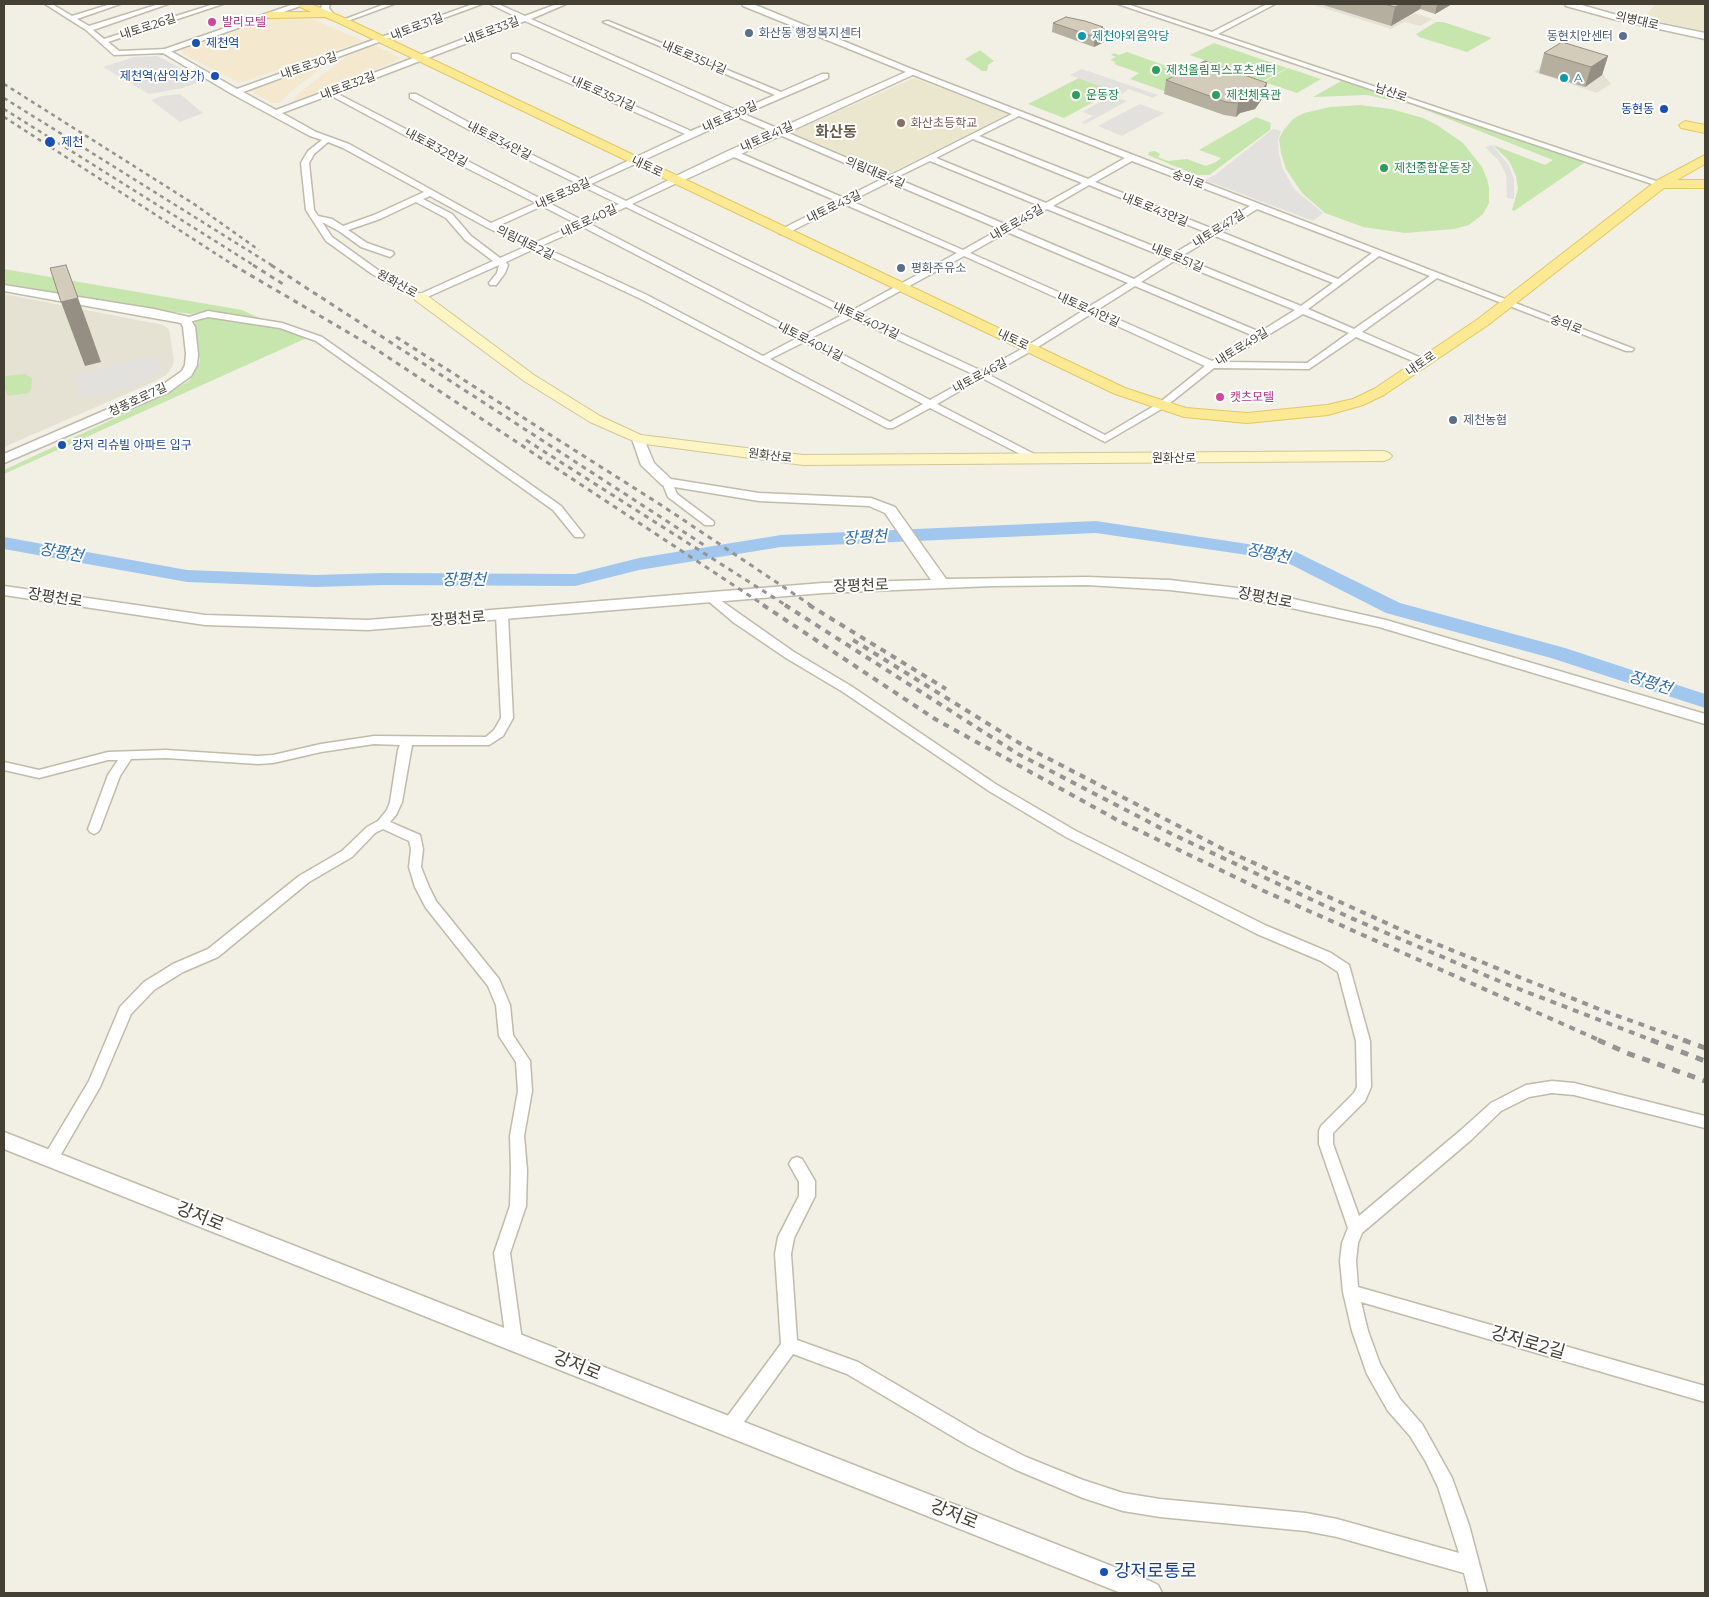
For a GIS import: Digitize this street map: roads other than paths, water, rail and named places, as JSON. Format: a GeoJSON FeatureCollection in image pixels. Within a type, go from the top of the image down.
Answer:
{"type":"FeatureCollection","features":[{"type":"Feature","properties":{"kind":"main road","name":"내토로"},"geometry":{"type":"LineString","coordinates":[[302,4],[333,13],[421,59],[1120,391],[1184,412],[1247,418],[1328,410],[1358,402],[1379,392],[1483,322],[1506,302],[1661,184],[1705,159]]}},
{"type":"Feature","properties":{"kind":"main road"},"geometry":{"type":"LineString","coordinates":[[270,15],[333,13]]}},
{"type":"Feature","properties":{"kind":"main road"},"geometry":{"type":"LineString","coordinates":[[1685,125],[1705,129]]}},
{"type":"Feature","properties":{"kind":"main road"},"geometry":{"type":"LineString","coordinates":[[1661,184],[1705,184]]}},
{"type":"Feature","properties":{"kind":"main road","name":"원화산로"},"geometry":{"type":"LineString","coordinates":[[420,297],[529,378],[594,419],[638,439],[803,460],[1384,456]]}},
{"type":"Feature","properties":{"kind":"street"},"geometry":{"type":"LineString","coordinates":[[53,4],[116,52],[164,52],[302,4]]}},
{"type":"Feature","properties":{"kind":"street"},"geometry":{"type":"LineString","coordinates":[[72,18],[117,4]]}},
{"type":"Feature","properties":{"kind":"street"},"geometry":{"type":"LineString","coordinates":[[88,29],[165,4]]}},
{"type":"Feature","properties":{"kind":"street","name":"내토로26길"},"geometry":{"type":"LineString","coordinates":[[105,42],[220,4]]}},
{"type":"Feature","properties":{"kind":"street"},"geometry":{"type":"LineString","coordinates":[[270,15],[278,4]]}},
{"type":"Feature","properties":{"kind":"street"},"geometry":{"type":"LineString","coordinates":[[333,13],[391,4]]}},
{"type":"Feature","properties":{"kind":"street","name":"내토로31길"},"geometry":{"type":"LineString","coordinates":[[382,40],[479,4]]}},
{"type":"Feature","properties":{"kind":"street","name":"의림대로4길"},"geometry":{"type":"LineString","coordinates":[[493,4],[778,132],[1260,336]]}},
{"type":"Feature","properties":{"kind":"street","name":"내토로33길"},"geometry":{"type":"LineString","coordinates":[[421,59],[563,4]]}},
{"type":"Feature","properties":{"kind":"street","name":"숭의로"},"geometry":{"type":"LineString","coordinates":[[748,4],[1017,114],[1630,349]]}},
{"type":"Feature","properties":{"kind":"street","name":"남산로"},"geometry":{"type":"LineString","coordinates":[[1121,4],[1661,184]]}},
{"type":"Feature","properties":{"kind":"street"},"geometry":{"type":"LineString","coordinates":[[1213,34],[1272,4]]}},
{"type":"Feature","properties":{"kind":"street","name":"의병대로"},"geometry":{"type":"LineString","coordinates":[[1569,4],[1616,17],[1705,36]]}},
{"type":"Feature","properties":{"kind":"street","name":"내토로35나길"},"geometry":{"type":"LineString","coordinates":[[606,22],[781,95]]}},
{"type":"Feature","properties":{"kind":"street","name":"내토로30길"},"geometry":{"type":"LineString","coordinates":[[236,92],[382,40]]}},
{"type":"Feature","properties":{"kind":"street","name":"의림대로2길"},"geometry":{"type":"LineString","coordinates":[[164,52],[326,140],[346,146],[491,226],[532,247],[644,298],[890,426]]}},
{"type":"Feature","properties":{"kind":"street","name":"내토로35가길"},"geometry":{"type":"LineString","coordinates":[[515,56],[691,134]]}},
{"type":"Feature","properties":{"kind":"street","name":"내토로32길"},"geometry":{"type":"LineString","coordinates":[[276,113],[421,59]]}},
{"type":"Feature","properties":{"kind":"street","name":"내토로41길"},"geometry":{"type":"LineString","coordinates":[[676,180],[778,132],[914,72]]}},
{"type":"Feature","properties":{"kind":"street","name":"내토로39길"},"geometry":{"type":"LineString","coordinates":[[635,161],[691,134],[825,76]]}},
{"type":"Feature","properties":{"kind":"street","name":"내토로32안길"},"geometry":{"type":"LineString","coordinates":[[331,93],[584,224]]}},
{"type":"Feature","properties":{"kind":"street","name":"내토로34안길"},"geometry":{"type":"LineString","coordinates":[[413,96],[491,138],[627,203]]}},
{"type":"Feature","properties":{"kind":"street","name":"내토로43길"},"geometry":{"type":"LineString","coordinates":[[784,232],[1017,114]]}},
{"type":"Feature","properties":{"kind":"street","name":"내토로43안길"},"geometry":{"type":"LineString","coordinates":[[972,136],[1339,282]]}},
{"type":"Feature","properties":{"kind":"street","name":"원화산로"},"geometry":{"type":"LineString","coordinates":[[326,140],[311,153],[305,163],[310,210],[330,239],[375,272],[420,297]]}},
{"type":"Feature","properties":{"kind":"street","name":"내토로41안길"},"geometry":{"type":"LineString","coordinates":[[732,153],[964,253],[1212,365],[1309,366],[1436,275]]}},
{"type":"Feature","properties":{"kind":"street","name":"내토로51길"},"geometry":{"type":"LineString","coordinates":[[930,158],[1174,257],[1423,362]]}},
{"type":"Feature","properties":{"kind":"street","name":"내토로45길"},"geometry":{"type":"LineString","coordinates":[[762,360],[902,288],[1131,158]]}},
{"type":"Feature","properties":{"kind":"street","name":"내토로38길"},"geometry":{"type":"LineString","coordinates":[[491,226],[635,161]]}},
{"type":"Feature","properties":{"kind":"street","name":"내토로40길"},"geometry":{"type":"LineString","coordinates":[[420,297],[584,224],[676,180]]}},
{"type":"Feature","properties":{"kind":"street"},"geometry":{"type":"LineString","coordinates":[[342,229],[429,193]]}},
{"type":"Feature","properties":{"kind":"street"},"geometry":{"type":"LineString","coordinates":[[418,199],[449,216],[468,238],[500,261],[504,268],[493,283]]}},
{"type":"Feature","properties":{"kind":"street","name":"내토로40가길"},"geometry":{"type":"LineString","coordinates":[[627,203],[850,314],[983,375],[1105,440]]}},
{"type":"Feature","properties":{"kind":"street","name":"내토로47길"},"geometry":{"type":"LineString","coordinates":[[1030,348],[1256,206]]}},
{"type":"Feature","properties":{"kind":"street"},"geometry":{"type":"LineString","coordinates":[[315,218],[329,221],[364,245],[390,254]]}},
{"type":"Feature","properties":{"kind":"street","name":"내토로40나길"},"geometry":{"type":"LineString","coordinates":[[584,224],[1036,459]]}},
{"type":"Feature","properties":{"kind":"street","name":"내토로49길"},"geometry":{"type":"LineString","coordinates":[[1105,440],[1162,405],[1212,365],[1302,310],[1378,253]]}},
{"type":"Feature","properties":{"kind":"street"},"geometry":{"type":"LineString","coordinates":[[4,288],[185,320],[208,314],[282,326],[319,339],[556,508],[579,534]]}},
{"type":"Feature","properties":{"kind":"street","name":"청풍호로7길"},"geometry":{"type":"LineString","coordinates":[[4,459],[165,389],[178,381],[187,373],[191,365],[189,327],[185,320]]}},
{"type":"Feature","properties":{"kind":"street","name":"내토로46길"},"geometry":{"type":"LineString","coordinates":[[890,426],[1030,348]]}},
{"type":"Feature","properties":{"kind":"street"},"geometry":{"type":"LineString","coordinates":[[638,439],[648,465],[667,482],[672,495],[709,523]]}},
{"type":"Feature","properties":{"kind":"street"},"geometry":{"type":"LineString","coordinates":[[667,482],[759,497],[871,502],[890,510],[937,578]]}},
{"type":"Feature","properties":{"kind":"street","name":"장평천로"},"geometry":{"type":"LineString","coordinates":[[4,591],[172,616],[260,623],[368,625],[937,578],[1087,581],[1170,585],[1254,595],[1381,623],[1705,718]]}},
{"type":"Feature","properties":{"kind":"street"},"geometry":{"type":"LineString","coordinates":[[710,597],[737,619],[782,650],[847,689],[994,788],[1056,825],[1137,868],[1262,930],[1326,956],[1344,969],[1363,1041],[1364,1087],[1360,1097],[1326,1131],[1326,1144],[1356,1228]]}},
{"type":"Feature","properties":{"kind":"street"},"geometry":{"type":"LineString","coordinates":[[4,766],[28,773],[46,774],[91,760],[128,755],[166,754],[258,760],[273,759],[374,740],[482,742],[495,738],[499,733],[506,718],[508,707],[502,615]]}},
{"type":"Feature","properties":{"kind":"street"},"geometry":{"type":"LineString","coordinates":[[51,1158],[95,1083],[126,1011],[136,999],[166,975],[212,953],[304,879],[347,854],[372,830],[382,824],[396,802],[404,750],[408,742]]}},
{"type":"Feature","properties":{"kind":"street"},"geometry":{"type":"LineString","coordinates":[[94,829],[114,775],[128,755]]}},
{"type":"Feature","properties":{"kind":"street"},"geometry":{"type":"LineString","coordinates":[[382,824],[415,838],[417,849],[415,867],[422,887],[431,904],[494,983],[503,1005],[506,1036],[522,1061],[525,1075],[525,1091],[517,1136],[519,1170],[518,1206],[502,1254],[514,1341]]}},
{"type":"Feature","properties":{"kind":"street"},"geometry":{"type":"LineString","coordinates":[[1478,1593],[1468,1565],[1460,1525],[1446,1484],[1416,1430],[1394,1405],[1372,1368],[1360,1331],[1351,1292],[1348,1261],[1350,1243],[1356,1228],[1466,1135],[1496,1107],[1526,1091],[1552,1087],[1574,1088],[1705,1122]]}},
{"type":"Feature","properties":{"kind":"street","name":"강저로"},"geometry":{"type":"LineString","coordinates":[[4,1140],[1150,1593]]}},
{"type":"Feature","properties":{"kind":"street"},"geometry":{"type":"LineString","coordinates":[[730,1427],[778,1363],[789,1344],[783,1254],[786,1237],[807,1196],[807,1182],[797,1164]]}},
{"type":"Feature","properties":{"kind":"street","name":"강저로2길"},"geometry":{"type":"LineString","coordinates":[[1351,1292],[1705,1394]]}},
{"type":"Feature","properties":{"kind":"street"},"geometry":{"type":"LineString","coordinates":[[789,1344],[852,1368],[973,1439],[1020,1463],[1083,1489],[1123,1502],[1160,1508],[1306,1522],[1337,1528],[1468,1565]]}},
{"type":"Feature","properties":{"kind":"waterway","name":"장평천"},"geometry":{"type":"LineString","coordinates":[[4,543],[187,576],[315,581],[383,579],[575,580],[639,564],[781,541],[1096,527],[1287,555],[1393,608],[1558,653],[1705,701]]}},
{"type":"Feature","properties":{"kind":"railway"},"geometry":{"type":"LineString","coordinates":[[4,84],[194,204],[259,250]]}},
{"type":"Feature","properties":{"kind":"railway"},"geometry":{"type":"LineString","coordinates":[[4,98],[273,266]]}},
{"type":"Feature","properties":{"kind":"railway"},"geometry":{"type":"LineString","coordinates":[[4,109],[255,266]]}},
{"type":"Feature","properties":{"kind":"railway"},"geometry":{"type":"LineString","coordinates":[[4,117],[235,266]]}},
{"type":"Feature","properties":{"kind":"railway"},"geometry":{"type":"LineString","coordinates":[[233,265],[368,344],[765,606]]}},
{"type":"Feature","properties":{"kind":"railway"},"geometry":{"type":"LineString","coordinates":[[253,265],[286,286]]}},
{"type":"Feature","properties":{"kind":"railway"},"geometry":{"type":"LineString","coordinates":[[271,265],[707,547]]}},
{"type":"Feature","properties":{"kind":"railway"},"geometry":{"type":"LineString","coordinates":[[396,337],[661,505],[812,606]]}},
{"type":"Feature","properties":{"kind":"railway"},"geometry":{"type":"LineString","coordinates":[[526,440],[787,606]]}},
{"type":"Feature","properties":{"kind":"railway"},"geometry":{"type":"LineString","coordinates":[[763,605],[935,719],[1119,821],[1264,891],[1601,1041]]}},
{"type":"Feature","properties":{"kind":"railway"},"geometry":{"type":"LineString","coordinates":[[785,605],[1018,754],[1174,835],[1351,918],[1506,984],[1654,1041]]}},
{"type":"Feature","properties":{"kind":"railway"},"geometry":{"type":"LineString","coordinates":[[809,605],[946,689]]}},
{"type":"Feature","properties":{"kind":"railway"},"geometry":{"type":"LineString","coordinates":[[853,640],[1024,746],[1223,849],[1404,931],[1604,1011],[1687,1041]]}},
{"type":"Feature","properties":{"kind":"railway"},"geometry":{"type":"LineString","coordinates":[[1598,1040],[1627,1053],[1705,1081]]}},
{"type":"Feature","properties":{"kind":"railway"},"geometry":{"type":"LineString","coordinates":[[1651,1040],[1705,1061]]}},
{"type":"Feature","properties":{"kind":"railway"},"geometry":{"type":"LineString","coordinates":[[1683,1040],[1705,1048]]}},
{"type":"Feature","properties":{"kind":"place","name":"발리모텔"},"geometry":{"type":"Point","coordinates":[212,22]}},
{"type":"Feature","properties":{"kind":"place","name":"화산동 행정복지센터"},"geometry":{"type":"Point","coordinates":[749,33]}},
{"type":"Feature","properties":{"kind":"place","name":"제천야외음악당"},"geometry":{"type":"Point","coordinates":[1082,36]}},
{"type":"Feature","properties":{"kind":"place","name":"동현치안센터"},"geometry":{"type":"Point","coordinates":[1623,36]}},
{"type":"Feature","properties":{"kind":"place","name":"제천역"},"geometry":{"type":"Point","coordinates":[196,43]}},
{"type":"Feature","properties":{"kind":"place","name":"제천올림픽스포츠센터"},"geometry":{"type":"Point","coordinates":[1156,70]}},
{"type":"Feature","properties":{"kind":"place","name":"제천역(삼익상가)"},"geometry":{"type":"Point","coordinates":[215,76]}},
{"type":"Feature","properties":{"kind":"place","name":"A"},"geometry":{"type":"Point","coordinates":[1564,78]}},
{"type":"Feature","properties":{"kind":"place","name":"운동장"},"geometry":{"type":"Point","coordinates":[1076,95]}},
{"type":"Feature","properties":{"kind":"place","name":"제천체육관"},"geometry":{"type":"Point","coordinates":[1216,95]}},
{"type":"Feature","properties":{"kind":"place","name":"동현동"},"geometry":{"type":"Point","coordinates":[1664,109]}},
{"type":"Feature","properties":{"kind":"place","name":"화산초등학교"},"geometry":{"type":"Point","coordinates":[901,123]}},
{"type":"Feature","properties":{"kind":"place","name":"제천"},"geometry":{"type":"Point","coordinates":[50,142]}},
{"type":"Feature","properties":{"kind":"place","name":"제천종합운동장"},"geometry":{"type":"Point","coordinates":[1384,168]}},
{"type":"Feature","properties":{"kind":"place","name":"평화주유소"},"geometry":{"type":"Point","coordinates":[901,268]}},
{"type":"Feature","properties":{"kind":"place","name":"캣츠모텔"},"geometry":{"type":"Point","coordinates":[1220,397]}},
{"type":"Feature","properties":{"kind":"place","name":"제천농협"},"geometry":{"type":"Point","coordinates":[1453,420]}},
{"type":"Feature","properties":{"kind":"place","name":"강저 리슈빌 아파트 입구"},"geometry":{"type":"Point","coordinates":[62,445]}},
{"type":"Feature","properties":{"kind":"place","name":"강저로통로"},"geometry":{"type":"Point","coordinates":[1104,1572]}},
{"type":"Feature","properties":{"kind":"district","name":"화산동"},"geometry":{"type":"Point","coordinates":[836,133]}}]}
